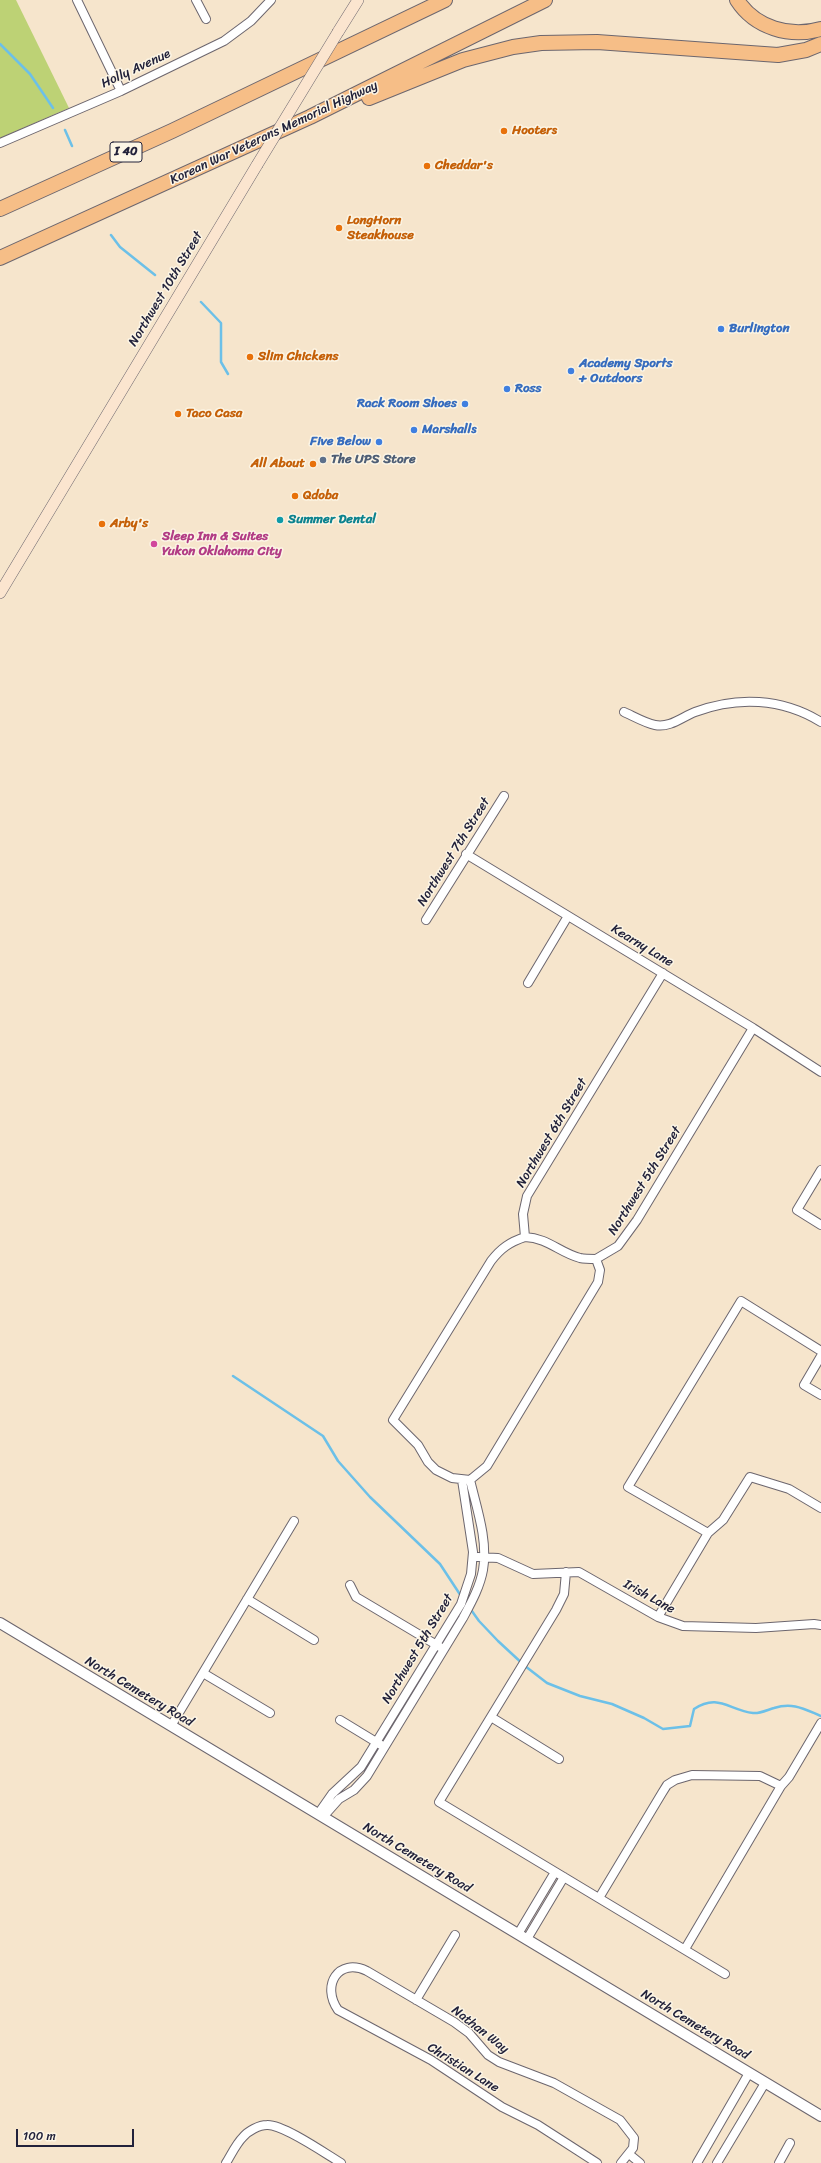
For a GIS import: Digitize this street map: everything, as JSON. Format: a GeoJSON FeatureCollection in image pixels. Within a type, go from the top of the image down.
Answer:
{"type":"FeatureCollection","features":[{"type":"Feature","properties":{"kind":"highway","name":"I 40"},"geometry":{"type":"LineString","coordinates":[[0,209],[172,131],[445,0]]}},
{"type":"Feature","properties":{"kind":"highway","name":"Korean War Veterans Memorial Highway"},"geometry":{"type":"LineString","coordinates":[[0,258],[310,117],[545,0]]}},
{"type":"Feature","properties":{"kind":"highway"},"geometry":{"type":"LineString","coordinates":[[737,0],[750,15],[775,30],[801,33],[821,29]]}},
{"type":"Feature","properties":{"kind":"highway"},"geometry":{"type":"LineString","coordinates":[[310,117],[352,105],[463,60],[513,46],[570,41],[778,55],[806,50],[821,44]]}},
{"type":"Feature","properties":{"kind":"main road","name":"Northwest 10th Street"},"geometry":{"type":"LineString","coordinates":[[0,593],[358,0]]}},
{"type":"Feature","properties":{"kind":"street"},"geometry":{"type":"LineString","coordinates":[[77,0],[121,90]]}},
{"type":"Feature","properties":{"kind":"street"},"geometry":{"type":"LineString","coordinates":[[196,0],[206,19]]}},
{"type":"Feature","properties":{"kind":"street","name":"Holly Avenue"},"geometry":{"type":"LineString","coordinates":[[0,143],[121,90],[224,40],[251,21],[271,0]]}},
{"type":"Feature","properties":{"kind":"street"},"geometry":{"type":"LineString","coordinates":[[624,712],[655,725],[673,723],[694,713],[720,704],[741,701],[768,702],[795,710],[821,722]]}},
{"type":"Feature","properties":{"kind":"street","name":"Northwest 7th Street"},"geometry":{"type":"LineString","coordinates":[[426,920],[466,854],[504,796]]}},
{"type":"Feature","properties":{"kind":"street","name":"Kearny Lane"},"geometry":{"type":"LineString","coordinates":[[466,854],[753,1028],[803,1062],[821,1072]]}},
{"type":"Feature","properties":{"kind":"street"},"geometry":{"type":"LineString","coordinates":[[528,982],[568,916]]}},
{"type":"Feature","properties":{"kind":"street","name":"Northwest 6th Street"},"geometry":{"type":"LineString","coordinates":[[525,1237],[523,1214],[527,1196],[663,973]]}},
{"type":"Feature","properties":{"kind":"street","name":"Northwest 5th Street"},"geometry":{"type":"LineString","coordinates":[[596,1259],[618,1246],[637,1220],[753,1028]]}},
{"type":"Feature","properties":{"kind":"street"},"geometry":{"type":"LineString","coordinates":[[821,1170],[796,1210],[821,1225]]}},
{"type":"Feature","properties":{"kind":"street"},"geometry":{"type":"LineString","coordinates":[[525,1237],[548,1242],[580,1258],[596,1259],[600,1270],[598,1282],[487,1466],[466,1480],[444,1475],[432,1466],[418,1445],[393,1420],[491,1261],[501,1248],[512,1241],[525,1237]]}},
{"type":"Feature","properties":{"kind":"street"},"geometry":{"type":"LineString","coordinates":[[708,1533],[628,1487],[741,1301],[821,1351]]}},
{"type":"Feature","properties":{"kind":"street"},"geometry":{"type":"LineString","coordinates":[[821,1356],[804,1385],[821,1395]]}},
{"type":"Feature","properties":{"kind":"street"},"geometry":{"type":"LineString","coordinates":[[658,1617],[708,1533],[723,1520],[750,1477],[789,1489],[821,1508]]}},
{"type":"Feature","properties":{"kind":"street","name":"Northwest 5th Street"},"geometry":{"type":"LineString","coordinates":[[321,1816],[339,1799],[354,1790],[367,1776],[444,1650],[476,1592],[483,1570],[483,1535],[466,1480]]}},
{"type":"Feature","properties":{"kind":"street","name":"Northwest 5th Street"},"geometry":{"type":"LineString","coordinates":[[321,1816],[332,1794],[361,1767],[461,1604],[471,1574],[473,1558],[466,1480]]}},
{"type":"Feature","properties":{"kind":"street"},"geometry":{"type":"LineString","coordinates":[[171,1726],[294,1521]]}},
{"type":"Feature","properties":{"kind":"street","name":"Irish Lane"},"geometry":{"type":"LineString","coordinates":[[473,1558],[498,1558],[534,1574],[579,1572],[658,1617],[683,1626],[756,1628],[814,1624],[821,1625]]}},
{"type":"Feature","properties":{"kind":"street"},"geometry":{"type":"LineString","coordinates":[[566,1572],[564,1594],[556,1610],[439,1802],[725,1974]]}},
{"type":"Feature","properties":{"kind":"street"},"geometry":{"type":"LineString","coordinates":[[350,1585],[356,1597],[444,1650]]}},
{"type":"Feature","properties":{"kind":"street"},"geometry":{"type":"LineString","coordinates":[[247,1599],[314,1640]]}},
{"type":"Feature","properties":{"kind":"street","name":"North Cemetery Road"},"geometry":{"type":"LineString","coordinates":[[0,1623],[821,2116]]}},
{"type":"Feature","properties":{"kind":"street"},"geometry":{"type":"LineString","coordinates":[[203,1673],[270,1713]]}},
{"type":"Feature","properties":{"kind":"street"},"geometry":{"type":"LineString","coordinates":[[491,1717],[559,1759]]}},
{"type":"Feature","properties":{"kind":"street"},"geometry":{"type":"LineString","coordinates":[[340,1720],[385,1747]]}},
{"type":"Feature","properties":{"kind":"street"},"geometry":{"type":"LineString","coordinates":[[684,1949],[781,1786],[789,1777],[821,1723]]}},
{"type":"Feature","properties":{"kind":"street"},"geometry":{"type":"LineString","coordinates":[[599,1898],[662,1793],[675,1780],[692,1775],[760,1776],[781,1786]]}},
{"type":"Feature","properties":{"kind":"street"},"geometry":{"type":"LineString","coordinates":[[518,1934],[555,1872]]}},
{"type":"Feature","properties":{"kind":"street"},"geometry":{"type":"LineString","coordinates":[[527,1939],[564,1877]]}},
{"type":"Feature","properties":{"kind":"street"},"geometry":{"type":"LineString","coordinates":[[416,2000],[455,1935]]}},
{"type":"Feature","properties":{"kind":"street","name":"Nathan Way"},"geometry":{"type":"LineString","coordinates":[[332,1984],[336,1975],[344,1968],[359,1967],[454,2022],[469,2034],[488,2055],[499,2062],[554,2083],[620,2120],[634,2138],[633,2148],[630,2154]]}},
{"type":"Feature","properties":{"kind":"street","name":"Christian Lane"},"geometry":{"type":"LineString","coordinates":[[332,1984],[330,1998],[338,2010],[431,2060],[502,2107],[540,2126],[597,2163]]}},
{"type":"Feature","properties":{"kind":"street"},"geometry":{"type":"LineString","coordinates":[[697,2163],[749,2073]]}},
{"type":"Feature","properties":{"kind":"street"},"geometry":{"type":"LineString","coordinates":[[717,2163],[765,2083]]}},
{"type":"Feature","properties":{"kind":"street"},"geometry":{"type":"LineString","coordinates":[[226,2163],[242,2137],[255,2128],[266,2124],[274,2126],[341,2163]]}},
{"type":"Feature","properties":{"kind":"street"},"geometry":{"type":"LineString","coordinates":[[779,2163],[790,2143]]}},
{"type":"Feature","properties":{"kind":"street"},"geometry":{"type":"LineString","coordinates":[[623,2162],[630,2154],[640,2163]]}},
{"type":"Feature","properties":{"kind":"green space"},"geometry":{"type":"Polygon","coordinates":[[[0,0],[16,0],[69,108],[0,138],[0,0]]]}},
{"type":"Feature","properties":{"kind":"waterway"},"geometry":{"type":"LineString","coordinates":[[0,44],[30,74],[53,108]]}},
{"type":"Feature","properties":{"kind":"waterway"},"geometry":{"type":"LineString","coordinates":[[65,130],[72,146]]}},
{"type":"Feature","properties":{"kind":"waterway"},"geometry":{"type":"LineString","coordinates":[[111,235],[120,247],[155,275]]}},
{"type":"Feature","properties":{"kind":"waterway"},"geometry":{"type":"LineString","coordinates":[[201,302],[221,323],[221,362],[228,374]]}},
{"type":"Feature","properties":{"kind":"waterway"},"geometry":{"type":"LineString","coordinates":[[233,1376],[323,1436],[338,1461],[370,1497],[440,1564],[461,1596]]}},
{"type":"Feature","properties":{"kind":"waterway"},"geometry":{"type":"LineString","coordinates":[[464,1600],[479,1621],[498,1641],[525,1666],[547,1683],[580,1696],[612,1704],[644,1718],[663,1729],[690,1726],[694,1709],[702,1704],[710,1702],[717,1702],[755,1713],[781,1706],[793,1706],[821,1716]]}},
{"type":"Feature","properties":{"kind":"place","name":"Hooters"},"geometry":{"type":"Point","coordinates":[504,131]}},
{"type":"Feature","properties":{"kind":"place","name":"Cheddar's"},"geometry":{"type":"Point","coordinates":[427,166]}},
{"type":"Feature","properties":{"kind":"place","name":"LongHorn Steakhouse"},"geometry":{"type":"Point","coordinates":[339,228]}},
{"type":"Feature","properties":{"kind":"place","name":"Burlington"},"geometry":{"type":"Point","coordinates":[721,329]}},
{"type":"Feature","properties":{"kind":"place","name":"Slim Chickens"},"geometry":{"type":"Point","coordinates":[250,357]}},
{"type":"Feature","properties":{"kind":"place","name":"Academy Sports + Outdoors"},"geometry":{"type":"Point","coordinates":[571,371]}},
{"type":"Feature","properties":{"kind":"place","name":"Ross"},"geometry":{"type":"Point","coordinates":[507,389]}},
{"type":"Feature","properties":{"kind":"place","name":"Rack Room Shoes"},"geometry":{"type":"Point","coordinates":[465,404]}},
{"type":"Feature","properties":{"kind":"place","name":"Taco Casa"},"geometry":{"type":"Point","coordinates":[178,414]}},
{"type":"Feature","properties":{"kind":"place","name":"Marshalls"},"geometry":{"type":"Point","coordinates":[414,430]}},
{"type":"Feature","properties":{"kind":"place","name":"Five Below"},"geometry":{"type":"Point","coordinates":[379,442]}},
{"type":"Feature","properties":{"kind":"place","name":"The UPS Store"},"geometry":{"type":"Point","coordinates":[323,460]}},
{"type":"Feature","properties":{"kind":"place","name":"All About"},"geometry":{"type":"Point","coordinates":[313,464]}},
{"type":"Feature","properties":{"kind":"place","name":"Qdoba"},"geometry":{"type":"Point","coordinates":[295,496]}},
{"type":"Feature","properties":{"kind":"place","name":"Summer Dental"},"geometry":{"type":"Point","coordinates":[280,520]}},
{"type":"Feature","properties":{"kind":"place","name":"Arby's"},"geometry":{"type":"Point","coordinates":[102,524]}},
{"type":"Feature","properties":{"kind":"place","name":"Sleep Inn & Suites Yukon Oklahoma City"},"geometry":{"type":"Point","coordinates":[154,544]}}]}
